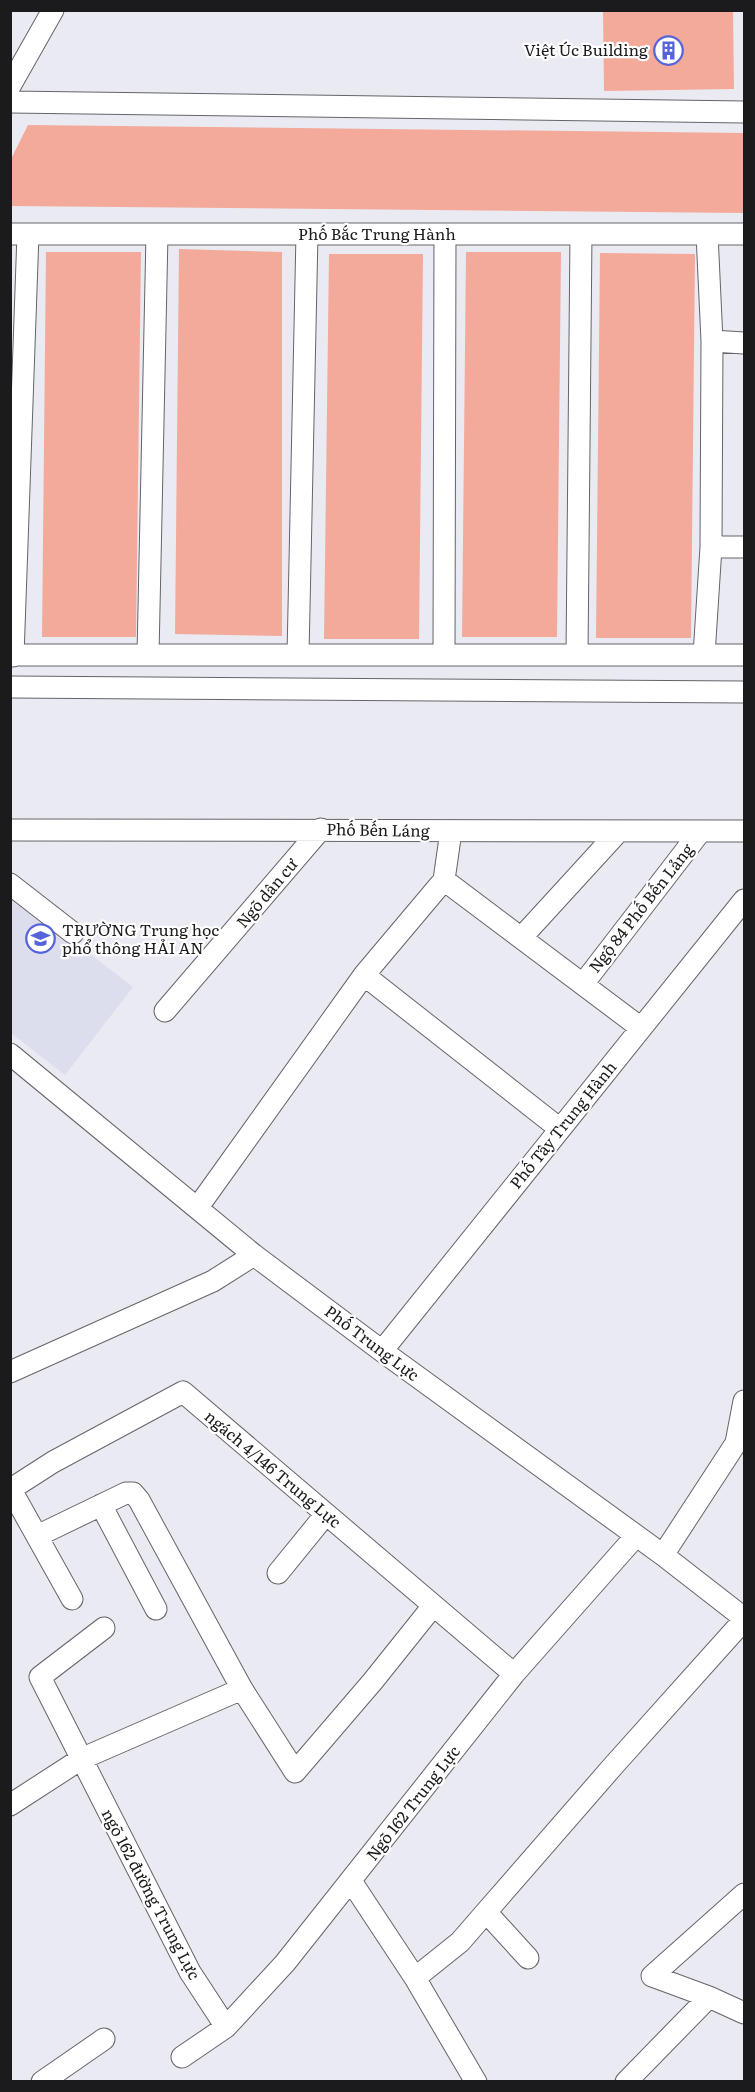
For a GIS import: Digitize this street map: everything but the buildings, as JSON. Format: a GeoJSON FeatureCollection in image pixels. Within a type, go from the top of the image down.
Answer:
{"type":"FeatureCollection","features":[{"type":"Feature","properties":{"kind":"street"},"geometry":{"type":"LineString","coordinates":[[10,86],[53,10]]}},
{"type":"Feature","properties":{"kind":"street"},"geometry":{"type":"LineString","coordinates":[[10,102],[744,112]]}},
{"type":"Feature","properties":{"kind":"street"},"geometry":{"type":"LineString","coordinates":[[19,234],[12,656],[744,655]]}},
{"type":"Feature","properties":{"kind":"street","name":"Phố Bắc Trung Hành"},"geometry":{"type":"LineString","coordinates":[[19,234],[744,234]]}},
{"type":"Feature","properties":{"kind":"street"},"geometry":{"type":"LineString","coordinates":[[148,655],[158,234]]}},
{"type":"Feature","properties":{"kind":"street"},"geometry":{"type":"LineString","coordinates":[[298,655],[307,234]]}},
{"type":"Feature","properties":{"kind":"street"},"geometry":{"type":"LineString","coordinates":[[444,655],[445,234]]}},
{"type":"Feature","properties":{"kind":"street"},"geometry":{"type":"LineString","coordinates":[[577,655],[581,234]]}},
{"type":"Feature","properties":{"kind":"street"},"geometry":{"type":"LineString","coordinates":[[704,655],[711,547],[712,341],[706,234]]}},
{"type":"Feature","properties":{"kind":"street"},"geometry":{"type":"LineString","coordinates":[[712,341],[744,343]]}},
{"type":"Feature","properties":{"kind":"street"},"geometry":{"type":"LineString","coordinates":[[711,547],[744,547]]}},
{"type":"Feature","properties":{"kind":"street"},"geometry":{"type":"LineString","coordinates":[[10,687],[744,692]]}},
{"type":"Feature","properties":{"kind":"street","name":"Ngõ dân cư"},"geometry":{"type":"LineString","coordinates":[[165,1011],[321,829]]}},
{"type":"Feature","properties":{"kind":"street","name":"Phố Bến Láng"},"geometry":{"type":"LineString","coordinates":[[10,830],[744,831]]}},
{"type":"Feature","properties":{"kind":"street"},"geometry":{"type":"LineString","coordinates":[[198,1207],[364,975],[444,880],[451,831]]}},
{"type":"Feature","properties":{"kind":"street"},"geometry":{"type":"LineString","coordinates":[[521,938],[618,832]]}},
{"type":"Feature","properties":{"kind":"street","name":"Ngộ 84 Phố Bến Lảng"},"geometry":{"type":"LineString","coordinates":[[582,984],[700,832]]}},
{"type":"Feature","properties":{"kind":"street"},"geometry":{"type":"LineString","coordinates":[[444,880],[641,1028]]}},
{"type":"Feature","properties":{"kind":"street"},"geometry":{"type":"LineString","coordinates":[[10,884],[73,933]]}},
{"type":"Feature","properties":{"kind":"street","name":"Phố Tây Trung Hành"},"geometry":{"type":"LineString","coordinates":[[381,1351],[744,900]]}},
{"type":"Feature","properties":{"kind":"street"},"geometry":{"type":"LineString","coordinates":[[364,975],[560,1129]]}},
{"type":"Feature","properties":{"kind":"street","name":"Phố Trung Lực"},"geometry":{"type":"LineString","coordinates":[[10,1054],[254,1255],[381,1351],[663,1556],[744,1619]]}},
{"type":"Feature","properties":{"kind":"street"},"geometry":{"type":"LineString","coordinates":[[10,1372],[213,1281],[254,1255]]}},
{"type":"Feature","properties":{"kind":"street","name":"ngách 4/146 Trung Lực"},"geometry":{"type":"LineString","coordinates":[[11,1489],[53,1462],[183,1392],[514,1674]]}},
{"type":"Feature","properties":{"kind":"street"},"geometry":{"type":"LineString","coordinates":[[663,1556],[736,1443],[744,1401]]}},
{"type":"Feature","properties":{"kind":"street"},"geometry":{"type":"LineString","coordinates":[[11,1489],[72,1599]]}},
{"type":"Feature","properties":{"kind":"street"},"geometry":{"type":"LineString","coordinates":[[37,1536],[126,1493],[133,1493],[139,1500],[242,1689],[296,1772],[373,1681],[433,1605]]}},
{"type":"Feature","properties":{"kind":"street"},"geometry":{"type":"LineString","coordinates":[[101,1505],[156,1609]]}},
{"type":"Feature","properties":{"kind":"street"},"geometry":{"type":"LineString","coordinates":[[278,1573],[326,1514]]}},
{"type":"Feature","properties":{"kind":"street","name":"Ngõ 162 Trung Lực"},"geometry":{"type":"LineString","coordinates":[[182,2058],[226,2027],[285,1963],[514,1674],[635,1537]]}},
{"type":"Feature","properties":{"kind":"street"},"geometry":{"type":"LineString","coordinates":[[415,1978],[460,1942],[744,1619]]}},
{"type":"Feature","properties":{"kind":"street","name":"ngõ 162 đường Trung Lực"},"geometry":{"type":"LineString","coordinates":[[104,1628],[40,1677],[190,1972],[226,2027]]}},
{"type":"Feature","properties":{"kind":"street"},"geometry":{"type":"LineString","coordinates":[[10,1805],[81,1759],[242,1689]]}},
{"type":"Feature","properties":{"kind":"street"},"geometry":{"type":"LineString","coordinates":[[351,1881],[415,1978],[476,2082]]}},
{"type":"Feature","properties":{"kind":"street"},"geometry":{"type":"LineString","coordinates":[[744,1894],[652,1976],[744,2013]]}},
{"type":"Feature","properties":{"kind":"street"},"geometry":{"type":"LineString","coordinates":[[486,1912],[528,1959]]}},
{"type":"Feature","properties":{"kind":"street"},"geometry":{"type":"LineString","coordinates":[[626,2082],[709,1997]]}},
{"type":"Feature","properties":{"kind":"street"},"geometry":{"type":"LineString","coordinates":[[42,2082],[104,2039]]}},
{"type":"Feature","properties":{"kind":"shaded area","name":"TRƯỜNG Trung học phổ thông HẢI AN"},"geometry":{"type":"Polygon","coordinates":[[[10,892],[133,987],[65,1075],[11,1033],[10,892]]]}},
{"type":"Feature","properties":{"kind":"place","name":"Việt Úc Building"},"geometry":{"type":"Point","coordinates":[669,50]}},
{"type":"Feature","properties":{"kind":"place","name":"TRƯỜNG Trung học phổ thông HẢI AN"},"geometry":{"type":"Point","coordinates":[41,939]}}]}
